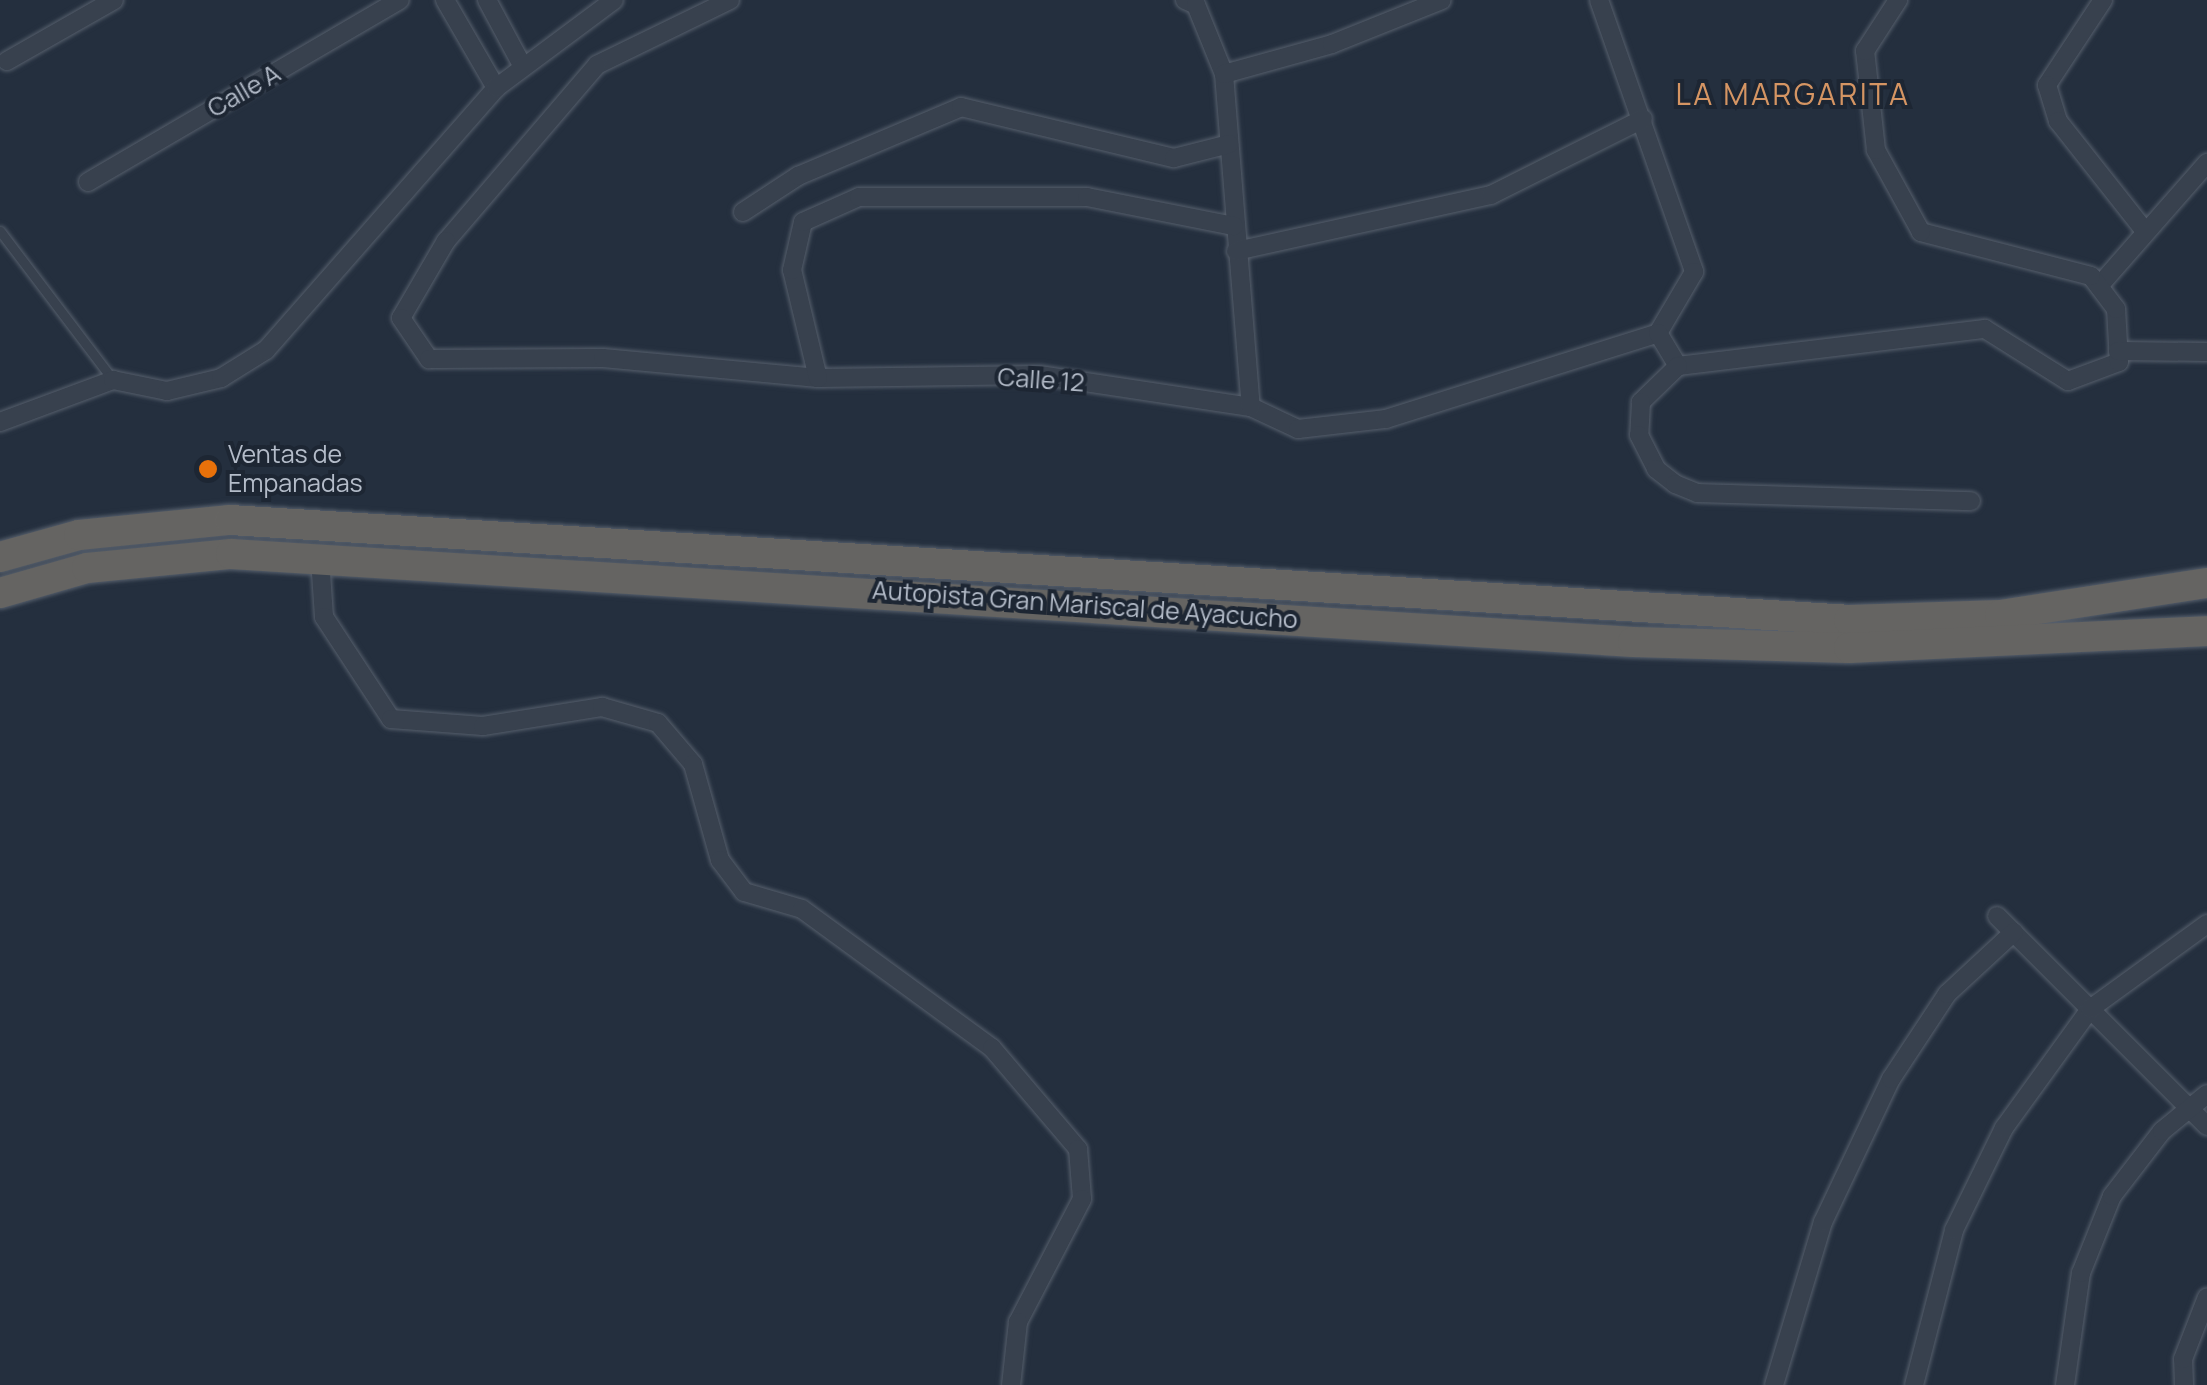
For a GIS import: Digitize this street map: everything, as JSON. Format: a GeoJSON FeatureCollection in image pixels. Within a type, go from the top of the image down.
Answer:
{"type":"FeatureCollection","features":[{"type":"Feature","properties":{"kind":"highway","name":"Autopista Gran Mariscal de Ayacucho"},"geometry":{"type":"LineString","coordinates":[[0,558],[80,534],[230,520],[1638,613],[1982,616],[2166,595],[2207,583]]}},
{"type":"Feature","properties":{"kind":"highway","name":"Autopista Gran Mariscal de Ayacucho"},"geometry":{"type":"LineString","coordinates":[[0,593],[87,568],[231,554],[1633,642],[1849,648],[2207,631]]}},
{"type":"Feature","properties":{"kind":"street"},"geometry":{"type":"LineString","coordinates":[[7,62],[114,0]]}},
{"type":"Feature","properties":{"kind":"street","name":"Calle A"},"geometry":{"type":"LineString","coordinates":[[88,182],[400,0]]}},
{"type":"Feature","properties":{"kind":"street"},"geometry":{"type":"LineString","coordinates":[[445,0],[496,88]]}},
{"type":"Feature","properties":{"kind":"street"},"geometry":{"type":"LineString","coordinates":[[486,0],[522,65]]}},
{"type":"Feature","properties":{"kind":"street"},"geometry":{"type":"LineString","coordinates":[[0,422],[112,380],[168,391],[221,378],[266,350],[496,88],[614,0]]}},
{"type":"Feature","properties":{"kind":"street","name":"Calle 12"},"geometry":{"type":"LineString","coordinates":[[730,0],[597,65],[446,241],[401,318],[411,342],[429,358],[603,358],[818,378],[1039,375],[1252,407],[1298,428],[1386,419],[1658,332]]}},
{"type":"Feature","properties":{"kind":"street"},"geometry":{"type":"LineString","coordinates":[[1185,0],[1196,5],[1224,74],[1252,407]]}},
{"type":"Feature","properties":{"kind":"street"},"geometry":{"type":"LineString","coordinates":[[1224,74],[1332,44],[1442,0]]}},
{"type":"Feature","properties":{"kind":"street"},"geometry":{"type":"LineString","coordinates":[[1600,0],[1694,272],[1658,332],[1678,366]]}},
{"type":"Feature","properties":{"kind":"street"},"geometry":{"type":"LineString","coordinates":[[1898,0],[1864,51],[1876,150],[1921,232],[2091,276],[2116,310],[2119,362],[2068,381],[1986,329],[1678,366],[1641,402],[1639,435],[1656,469],[1697,494],[1971,502]]}},
{"type":"Feature","properties":{"kind":"street"},"geometry":{"type":"LineString","coordinates":[[2103,0],[2047,85],[2058,120],[2144,231]]}},
{"type":"Feature","properties":{"kind":"street"},"geometry":{"type":"LineString","coordinates":[[743,212],[798,176],[961,107],[1174,158],[1228,144]]}},
{"type":"Feature","properties":{"kind":"street"},"geometry":{"type":"LineString","coordinates":[[1236,251],[1490,195],[1642,119]]}},
{"type":"Feature","properties":{"kind":"street"},"geometry":{"type":"LineString","coordinates":[[2099,286],[2207,163]]}},
{"type":"Feature","properties":{"kind":"street"},"geometry":{"type":"LineString","coordinates":[[818,378],[792,270],[802,222],[859,197],[1087,197],[1234,226]]}},
{"type":"Feature","properties":{"kind":"street"},"geometry":{"type":"LineString","coordinates":[[2118,351],[2207,352]]}},
{"type":"Feature","properties":{"kind":"street"},"geometry":{"type":"LineString","coordinates":[[320,558],[324,618],[390,719],[484,726],[602,707],[658,724],[693,764],[720,860],[744,892],[802,909],[992,1048],[1078,1149],[1087,1178],[1082,1199],[1018,1322],[1011,1385]]}},
{"type":"Feature","properties":{"kind":"street"},"geometry":{"type":"LineString","coordinates":[[1997,916],[2207,1126]]}},
{"type":"Feature","properties":{"kind":"street"},"geometry":{"type":"LineString","coordinates":[[1914,1385],[1954,1230],[2004,1128],[2090,1009],[2207,924]]}},
{"type":"Feature","properties":{"kind":"street"},"geometry":{"type":"LineString","coordinates":[[1774,1385],[1823,1222],[1891,1079],[1948,994],[2014,932]]}},
{"type":"Feature","properties":{"kind":"street"},"geometry":{"type":"LineString","coordinates":[[2065,1385],[2081,1273],[2112,1196],[2207,1094]]}},
{"type":"Feature","properties":{"kind":"street"},"geometry":{"type":"LineString","coordinates":[[2184,1385],[2183,1359],[2207,1297]]}},
{"type":"Feature","properties":{"kind":"lane"},"geometry":{"type":"LineString","coordinates":[[0,231],[112,380]]}},
{"type":"Feature","properties":{"kind":"place","name":"Ventas de Empanadas"},"geometry":{"type":"Point","coordinates":[208,469]}},
{"type":"Feature","properties":{"kind":"district","name":"LA MARGARITA"},"geometry":{"type":"Point","coordinates":[1793,94]}}]}
